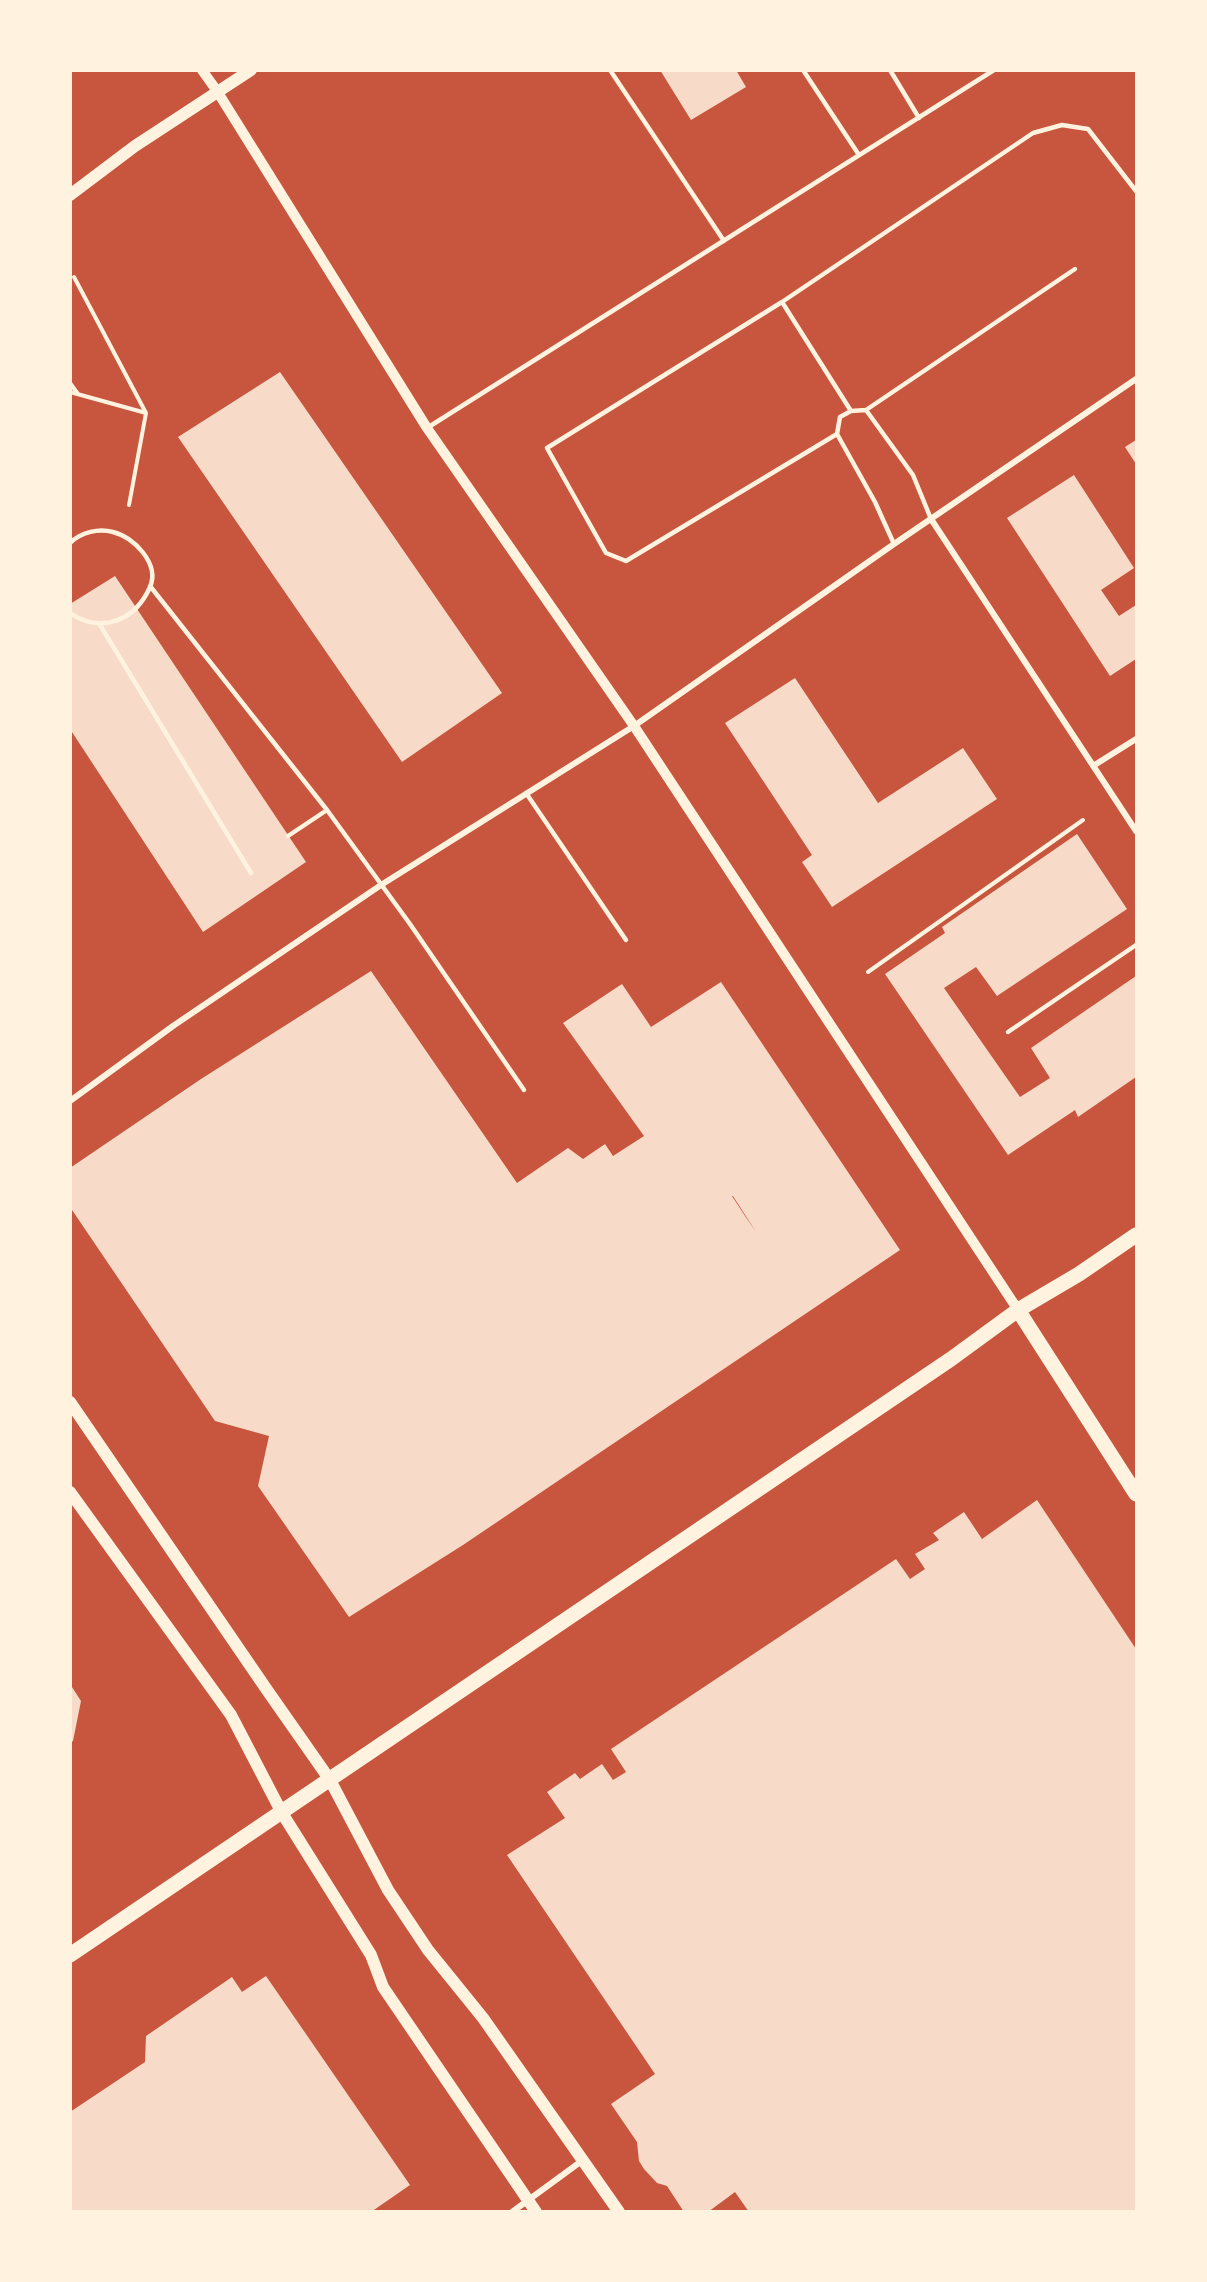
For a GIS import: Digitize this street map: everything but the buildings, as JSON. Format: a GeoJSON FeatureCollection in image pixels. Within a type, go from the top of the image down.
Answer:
{"type":"FeatureCollection","features":[{"type":"Feature","properties":{"kind":"main road"},"geometry":{"type":"LineString","coordinates":[[70,195],[135,146],[250,70]]}},
{"type":"Feature","properties":{"kind":"main road"},"geometry":{"type":"LineString","coordinates":[[70,1955],[951,1359],[1018,1310],[1079,1274],[1137,1235]]}},
{"type":"Feature","properties":{"kind":"main road"},"geometry":{"type":"LineString","coordinates":[[1018,1310],[1137,1494]]}},
{"type":"Feature","properties":{"kind":"main road"},"geometry":{"type":"LineString","coordinates":[[70,1402],[330,1780],[388,1890],[428,1950],[483,2019],[619,2211]]}},
{"type":"Feature","properties":{"kind":"main road"},"geometry":{"type":"LineString","coordinates":[[70,1492],[231,1715],[282,1813],[371,1954],[383,1987],[532,2206]]}},
{"type":"Feature","properties":{"kind":"street"},"geometry":{"type":"LineString","coordinates":[[202,70],[427,428],[603,685],[634,726],[1018,1310]]}},
{"type":"Feature","properties":{"kind":"street"},"geometry":{"type":"LineString","coordinates":[[70,1101],[173,1026],[381,885],[634,726],[894,544],[1137,379]]}},
{"type":"Feature","properties":{"kind":"street"},"geometry":{"type":"LineString","coordinates":[[931,519],[1137,831]]}},
{"type":"Feature","properties":{"kind":"street"},"geometry":{"type":"LineString","coordinates":[[1093,766],[1137,739]]}},
{"type":"Feature","properties":{"kind":"street"},"geometry":{"type":"LineString","coordinates":[[512,2211],[532,2206],[583,2160]]}},
{"type":"Feature","properties":{"kind":"lane"},"geometry":{"type":"LineString","coordinates":[[610,70],[724,241]]}},
{"type":"Feature","properties":{"kind":"lane"},"geometry":{"type":"LineString","coordinates":[[803,70],[859,155]]}},
{"type":"Feature","properties":{"kind":"lane"},"geometry":{"type":"LineString","coordinates":[[890,70],[919,118]]}},
{"type":"Feature","properties":{"kind":"lane"},"geometry":{"type":"LineString","coordinates":[[427,428],[994,70]]}},
{"type":"Feature","properties":{"kind":"lane"},"geometry":{"type":"LineString","coordinates":[[837,434],[626,561],[606,553],[547,448],[782,302],[1033,133],[1062,125],[1088,129],[1137,190]]}},
{"type":"Feature","properties":{"kind":"lane"},"geometry":{"type":"LineString","coordinates":[[894,544],[837,434],[840,417],[851,411],[866,410],[1075,269]]}},
{"type":"Feature","properties":{"kind":"lane"},"geometry":{"type":"LineString","coordinates":[[782,302],[851,411]]}},
{"type":"Feature","properties":{"kind":"lane"},"geometry":{"type":"LineString","coordinates":[[866,410],[913,475],[931,519]]}},
{"type":"Feature","properties":{"kind":"lane"},"geometry":{"type":"LineString","coordinates":[[70,543],[75,538],[90,532],[107,530],[123,534],[136,543],[145,556],[150,570],[150,586],[136,607],[123,619],[100,625],[80,620],[70,613]]}},
{"type":"Feature","properties":{"kind":"lane"},"geometry":{"type":"LineString","coordinates":[[150,586],[327,810],[410,924],[524,1090]]}},
{"type":"Feature","properties":{"kind":"lane"},"geometry":{"type":"LineString","coordinates":[[100,625],[251,873]]}},
{"type":"Feature","properties":{"kind":"lane"},"geometry":{"type":"LineString","coordinates":[[526,793],[626,940]]}},
{"type":"Feature","properties":{"kind":"lane"},"geometry":{"type":"LineString","coordinates":[[288,836],[327,810]]}},
{"type":"Feature","properties":{"kind":"lane"},"geometry":{"type":"LineString","coordinates":[[1008,1032],[1137,945]]}},
{"type":"Feature","properties":{"kind":"path"},"geometry":{"type":"LineString","coordinates":[[74,277],[146,413],[129,505]]}},
{"type":"Feature","properties":{"kind":"path"},"geometry":{"type":"LineString","coordinates":[[70,383],[78,394]]}},
{"type":"Feature","properties":{"kind":"path"},"geometry":{"type":"LineString","coordinates":[[70,392],[146,413]]}},
{"type":"Feature","properties":{"kind":"path"},"geometry":{"type":"LineString","coordinates":[[868,972],[1083,820]]}}]}
